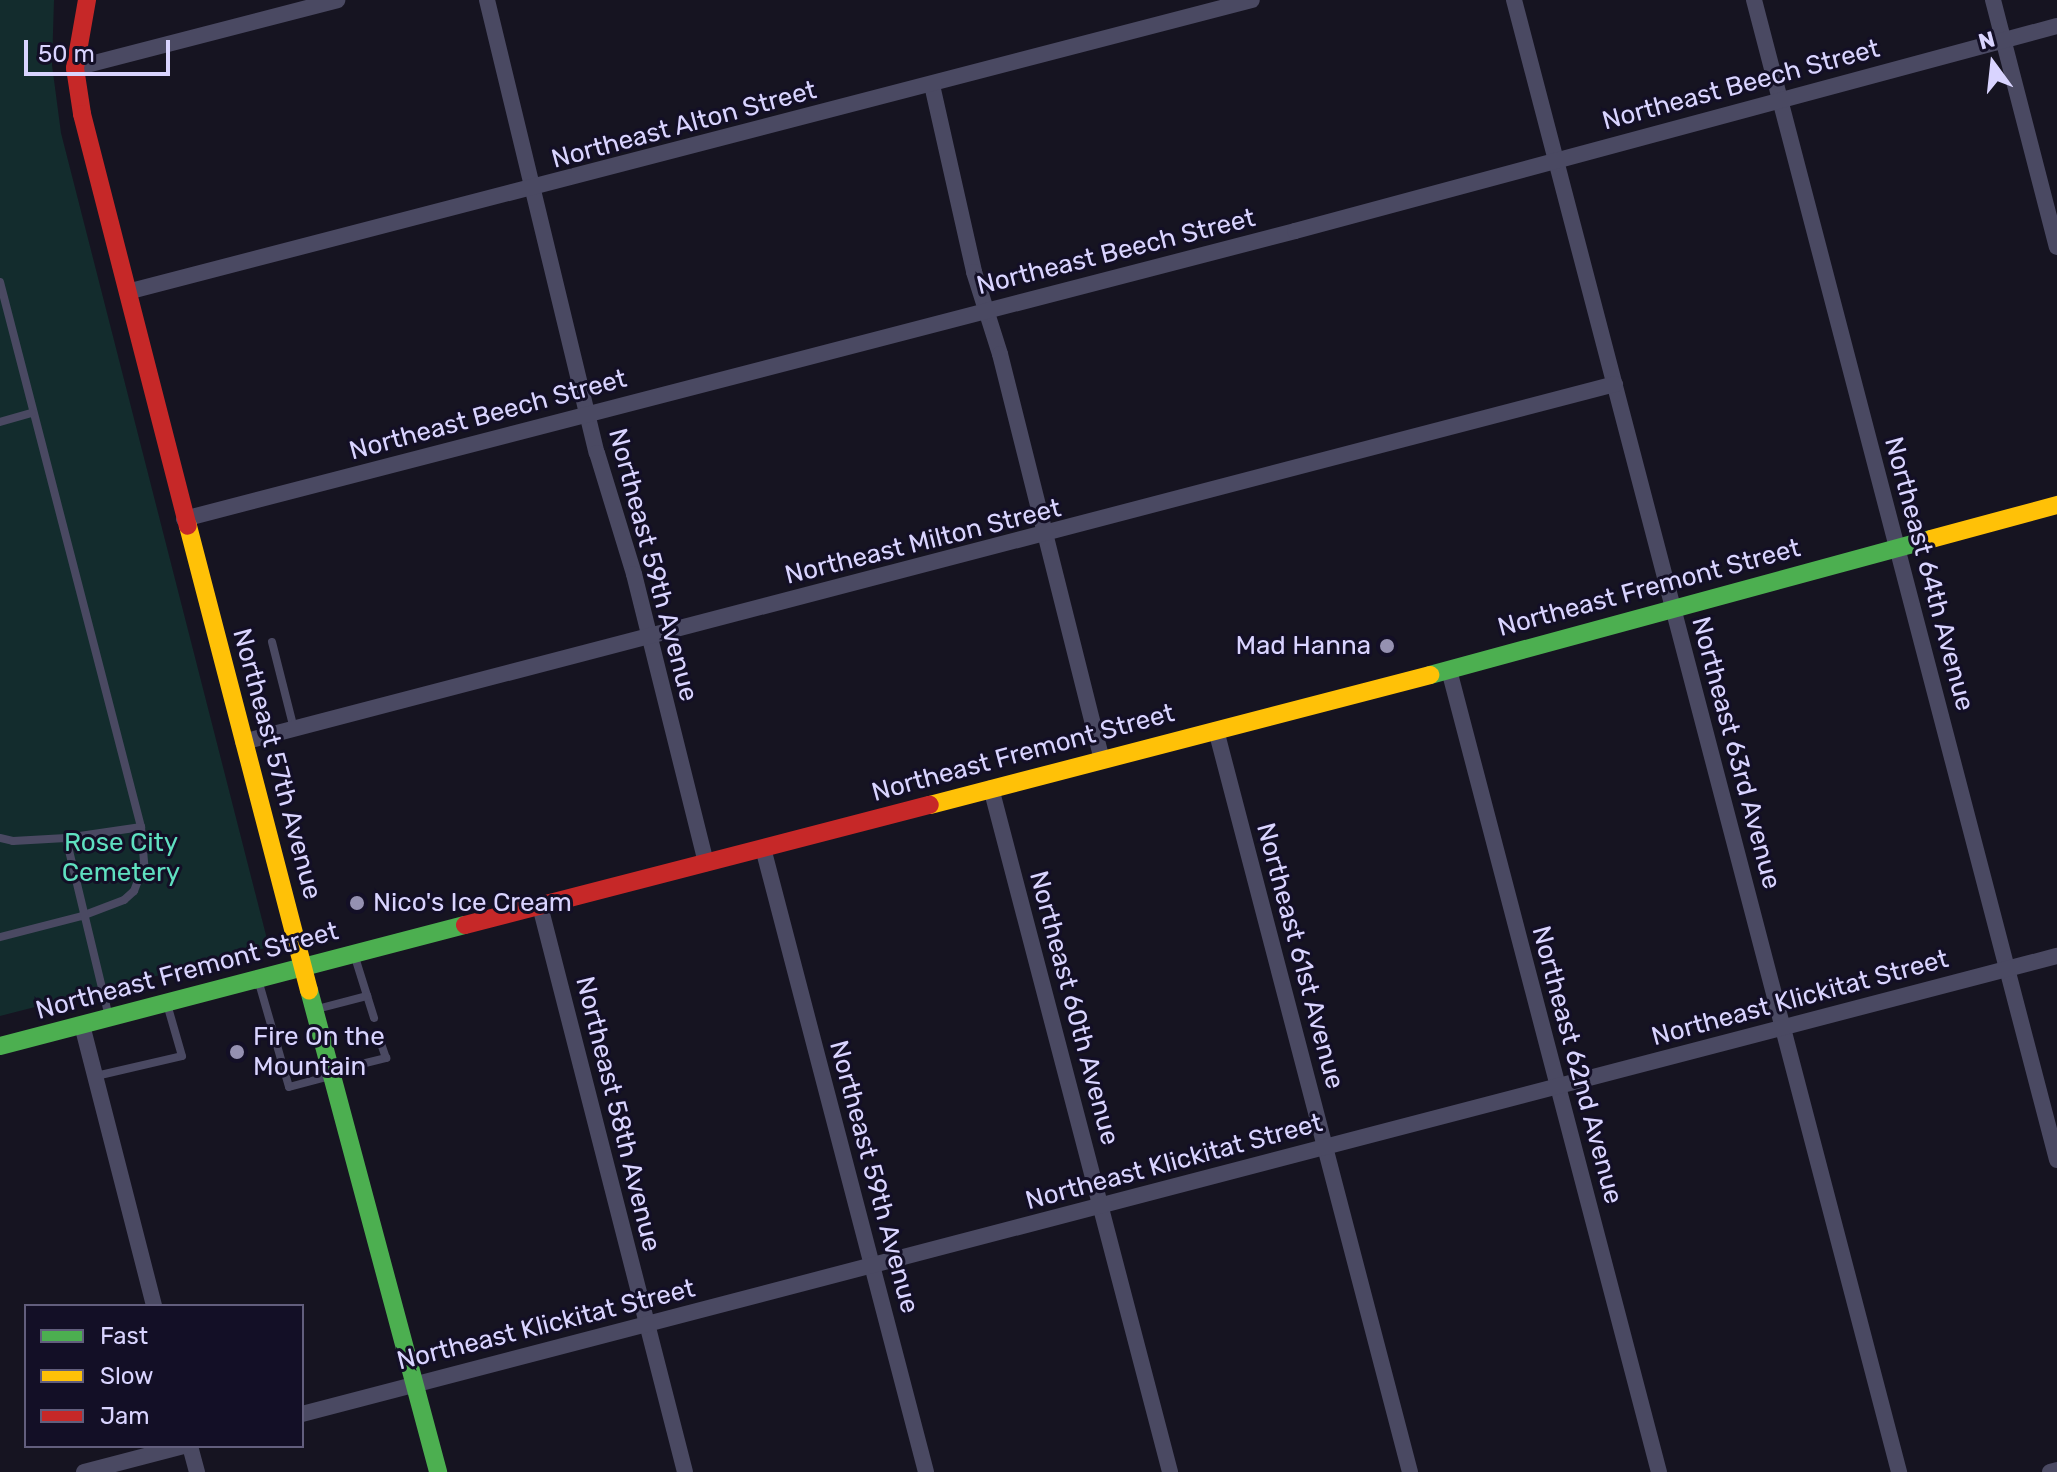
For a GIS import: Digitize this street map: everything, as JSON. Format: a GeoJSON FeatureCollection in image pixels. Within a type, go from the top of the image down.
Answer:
{"type":"FeatureCollection","features":[{"type":"Feature","properties":{"kind":"main road","name":"Northeast 57th Avenue"},"geometry":{"type":"LineString","coordinates":[[87,0],[75,68],[82,114],[184,519],[438,1472]]}},
{"type":"Feature","properties":{"kind":"main road","name":"Northeast Fremont Street"},"geometry":{"type":"LineString","coordinates":[[0,1046],[1449,670],[2057,505]]}},
{"type":"Feature","properties":{"kind":"street"},"geometry":{"type":"LineString","coordinates":[[75,68],[337,0]]}},
{"type":"Feature","properties":{"kind":"street","name":"Northeast 59th Avenue"},"geometry":{"type":"LineString","coordinates":[[487,0],[612,509],[637,587],[647,638],[706,863]]}},
{"type":"Feature","properties":{"kind":"street","name":"Northeast Alton Street"},"geometry":{"type":"LineString","coordinates":[[127,292],[1252,0]]}},
{"type":"Feature","properties":{"kind":"street","name":"Northeast 63rd Avenue"},"geometry":{"type":"LineString","coordinates":[[1514,0],[1899,1472]]}},
{"type":"Feature","properties":{"kind":"street","name":"Northeast 64th Avenue"},"geometry":{"type":"LineString","coordinates":[[1754,0],[2057,1160]]}},
{"type":"Feature","properties":{"kind":"street"},"geometry":{"type":"LineString","coordinates":[[1993,0],[2057,247]]}},
{"type":"Feature","properties":{"kind":"street","name":"Northeast Beech Street"},"geometry":{"type":"LineString","coordinates":[[184,519],[2057,26]]}},
{"type":"Feature","properties":{"kind":"street"},"geometry":{"type":"LineString","coordinates":[[932,85],[986,310],[1102,760]]}},
{"type":"Feature","properties":{"kind":"street","name":"Northeast Milton Street"},"geometry":{"type":"LineString","coordinates":[[243,742],[1615,384]]}},
{"type":"Feature","properties":{"kind":"street","name":"Northeast 62nd Avenue"},"geometry":{"type":"LineString","coordinates":[[1449,670],[1659,1472]]}},
{"type":"Feature","properties":{"kind":"street","name":"Northeast 61st Avenue"},"geometry":{"type":"LineString","coordinates":[[1216,730],[1410,1472]]}},
{"type":"Feature","properties":{"kind":"street","name":"Northeast 60th Avenue"},"geometry":{"type":"LineString","coordinates":[[991,788],[1170,1472]]}},
{"type":"Feature","properties":{"kind":"street","name":"Northeast 59th Avenue"},"geometry":{"type":"LineString","coordinates":[[763,848],[926,1472]]}},
{"type":"Feature","properties":{"kind":"street","name":"Northeast 58th Avenue"},"geometry":{"type":"LineString","coordinates":[[540,906],[685,1472]]}},
{"type":"Feature","properties":{"kind":"street","name":"Northeast Klickitat Street"},"geometry":{"type":"LineString","coordinates":[[304,1413],[2057,956]]}},
{"type":"Feature","properties":{"kind":"street"},"geometry":{"type":"LineString","coordinates":[[82,1025],[153,1304]]}},
{"type":"Feature","properties":{"kind":"street"},"geometry":{"type":"LineString","coordinates":[[84,1472],[176,1448]]}},
{"type":"Feature","properties":{"kind":"street"},"geometry":{"type":"LineString","coordinates":[[191,1448],[197,1472]]}},
{"type":"Feature","properties":{"kind":"street"},"geometry":{"type":"LineString","coordinates":[[2050,1472],[2057,1470]]}},
{"type":"Feature","properties":{"kind":"lane"},"geometry":{"type":"LineString","coordinates":[[0,282],[141,827],[144,865],[134,891],[124,900],[82,916],[0,937]]}},
{"type":"Feature","properties":{"kind":"lane"},"geometry":{"type":"LineString","coordinates":[[0,422],[32,413]]}},
{"type":"Feature","properties":{"kind":"lane"},"geometry":{"type":"LineString","coordinates":[[272,642],[294,729]]}},
{"type":"Feature","properties":{"kind":"lane"},"geometry":{"type":"LineString","coordinates":[[0,838],[13,841],[66,838],[141,827]]}},
{"type":"Feature","properties":{"kind":"lane"},"geometry":{"type":"LineString","coordinates":[[66,838],[82,916],[109,1018]]}},
{"type":"Feature","properties":{"kind":"lane"},"geometry":{"type":"LineString","coordinates":[[354,954],[374,1018]]}},
{"type":"Feature","properties":{"kind":"lane"},"geometry":{"type":"LineString","coordinates":[[258,978],[289,1087],[386,1058],[380,1041]]}},
{"type":"Feature","properties":{"kind":"lane"},"geometry":{"type":"LineString","coordinates":[[316,1009],[367,996]]}},
{"type":"Feature","properties":{"kind":"lane"},"geometry":{"type":"LineString","coordinates":[[95,1077],[182,1056],[166,1002]]}},
{"type":"Feature","properties":{"kind":"green space","name":"Rose City Cemetery"},"geometry":{"type":"Polygon","coordinates":[[[0,0],[54,0],[52,65],[61,133],[269,947],[0,1016],[0,0]]]}},
{"type":"Feature","properties":{"kind":"traffic: fast"},"geometry":{"type":"LineString","coordinates":[[1430,675],[1931,539]]}},
{"type":"Feature","properties":{"kind":"traffic: fast"},"geometry":{"type":"LineString","coordinates":[[0,1046],[465,925]]}},
{"type":"Feature","properties":{"kind":"traffic: fast"},"geometry":{"type":"LineString","coordinates":[[309,990],[438,1472]]}},
{"type":"Feature","properties":{"kind":"traffic: slow"},"geometry":{"type":"LineString","coordinates":[[1931,539],[2057,505]]}},
{"type":"Feature","properties":{"kind":"traffic: slow"},"geometry":{"type":"LineString","coordinates":[[188,526],[309,990]]}},
{"type":"Feature","properties":{"kind":"traffic: slow"},"geometry":{"type":"LineString","coordinates":[[930,805],[1430,675]]}},
{"type":"Feature","properties":{"kind":"traffic: jam"},"geometry":{"type":"LineString","coordinates":[[87,0],[75,68],[82,114],[188,526]]}},
{"type":"Feature","properties":{"kind":"traffic: jam"},"geometry":{"type":"LineString","coordinates":[[465,925],[930,805]]}},
{"type":"Feature","properties":{"kind":"place","name":"Mad Hanna"},"geometry":{"type":"Point","coordinates":[1387,646]}},
{"type":"Feature","properties":{"kind":"place","name":"Nico's Ice Cream"},"geometry":{"type":"Point","coordinates":[357,903]}},
{"type":"Feature","properties":{"kind":"place","name":"Fire On the Mountain"},"geometry":{"type":"Point","coordinates":[237,1052]}}]}
